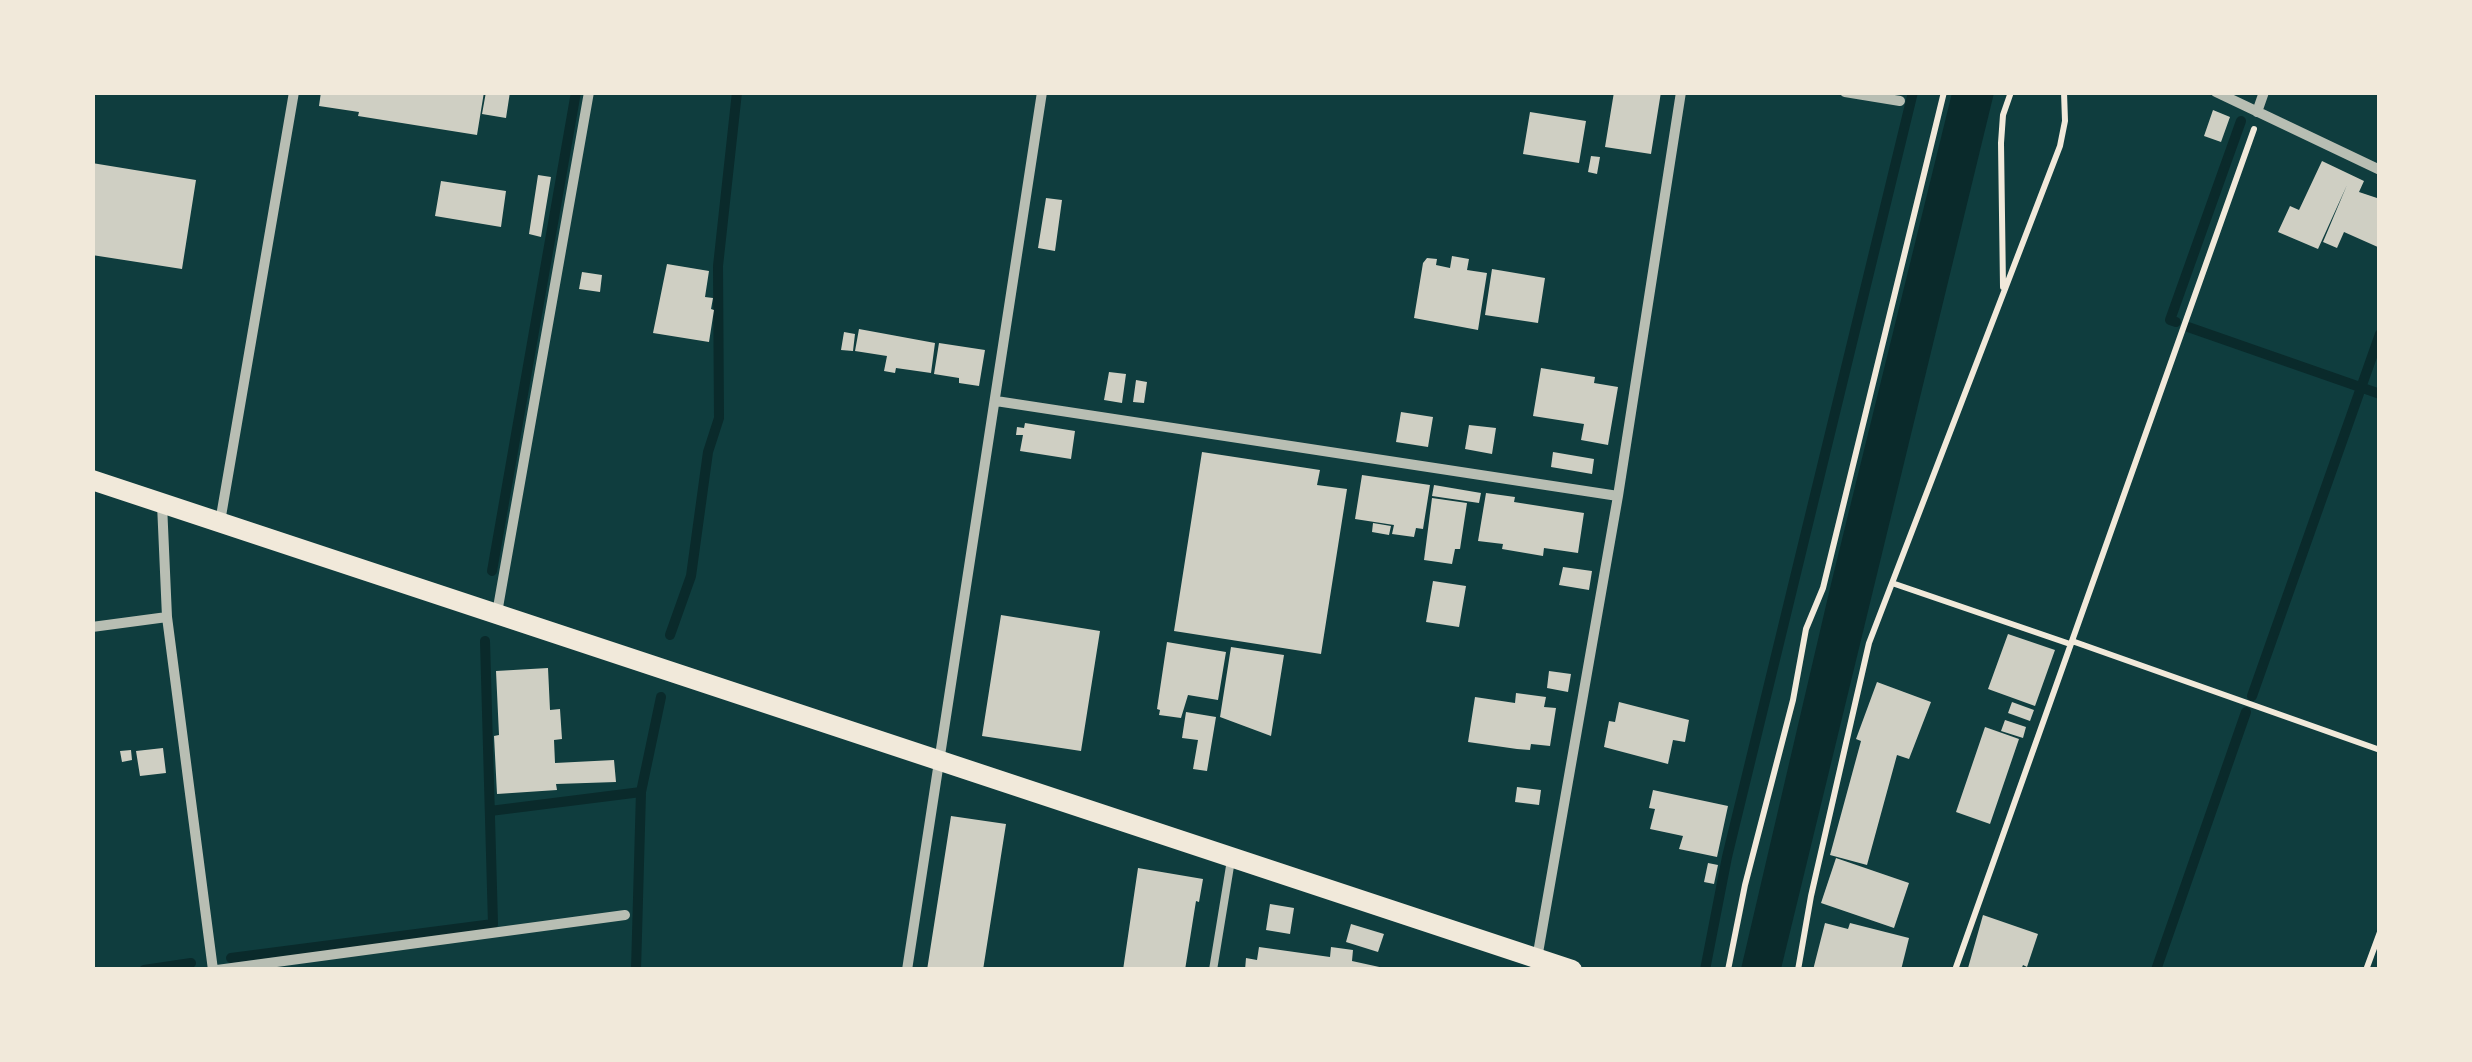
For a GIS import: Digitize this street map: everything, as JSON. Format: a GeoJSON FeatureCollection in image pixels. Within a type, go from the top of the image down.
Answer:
{"type":"FeatureCollection","features":[{"type":"Feature","properties":{"kind":"main road"},"geometry":{"type":"LineString","coordinates":[[92,480],[1232,856],[1536,964],[1572,970]]}},
{"type":"Feature","properties":{"kind":"street"},"geometry":{"type":"LineString","coordinates":[[220,522],[294,92]]}},
{"type":"Feature","properties":{"kind":"street"},"geometry":{"type":"LineString","coordinates":[[497,613],[589,92]]}},
{"type":"Feature","properties":{"kind":"street"},"geometry":{"type":"LineString","coordinates":[[907,970],[1042,92]]}},
{"type":"Feature","properties":{"kind":"street"},"geometry":{"type":"LineString","coordinates":[[1536,964],[1618,496],[1682,92]]}},
{"type":"Feature","properties":{"kind":"street"},"geometry":{"type":"LineString","coordinates":[[1844,92],[1900,101]]}},
{"type":"Feature","properties":{"kind":"street"},"geometry":{"type":"LineString","coordinates":[[2216,92],[2380,170]]}},
{"type":"Feature","properties":{"kind":"street"},"geometry":{"type":"LineString","coordinates":[[2258,113],[2264,92]]}},
{"type":"Feature","properties":{"kind":"street"},"geometry":{"type":"LineString","coordinates":[[996,400],[1618,496]]}},
{"type":"Feature","properties":{"kind":"street"},"geometry":{"type":"LineString","coordinates":[[162,503],[167,617],[215,970],[625,915]]}},
{"type":"Feature","properties":{"kind":"street"},"geometry":{"type":"LineString","coordinates":[[92,627],[167,617]]}},
{"type":"Feature","properties":{"kind":"lane"},"geometry":{"type":"LineString","coordinates":[[1213,970],[1232,856]]}},
{"type":"Feature","properties":{"kind":"path"},"geometry":{"type":"LineString","coordinates":[[1728,970],[1745,885],[1793,700],[1806,629],[1822,588],[1944,92]]}},
{"type":"Feature","properties":{"kind":"path"},"geometry":{"type":"LineString","coordinates":[[2004,294],[2001,144],[2011,92]]}},
{"type":"Feature","properties":{"kind":"path"},"geometry":{"type":"LineString","coordinates":[[1798,970],[1869,643],[2060,146],[2064,92]]}},
{"type":"Feature","properties":{"kind":"path"},"geometry":{"type":"LineString","coordinates":[[1955,970],[2258,113]]}},
{"type":"Feature","properties":{"kind":"path"},"geometry":{"type":"LineString","coordinates":[[1892,583],[2380,750]]}},
{"type":"Feature","properties":{"kind":"path"},"geometry":{"type":"LineString","coordinates":[[2366,970],[2380,932]]}},
{"type":"Feature","properties":{"kind":"water"},"geometry":{"type":"Polygon","coordinates":[[[1952,93],[1994,93],[1781,969],[1741,969],[1831,584],[1952,93]]]}},
{"type":"Feature","properties":{"kind":"building"},"geometry":{"type":"Polygon","coordinates":[[[321,92],[484,92],[477,135],[319,106],[321,92]]]}},
{"type":"Feature","properties":{"kind":"building"},"geometry":{"type":"Polygon","coordinates":[[[486,92],[510,92],[506,118],[482,114],[486,92]]]}},
{"type":"Feature","properties":{"kind":"building"},"geometry":{"type":"Polygon","coordinates":[[[1614,92],[1661,92],[1651,154],[1605,147],[1614,92]]]}},
{"type":"Feature","properties":{"kind":"building"},"geometry":{"type":"Polygon","coordinates":[[[2213,110],[2230,117],[2221,142],[2204,136],[2213,110]]]}},
{"type":"Feature","properties":{"kind":"building"},"geometry":{"type":"Polygon","coordinates":[[[1530,112],[1586,121],[1579,163],[1523,154],[1530,112]]]}},
{"type":"Feature","properties":{"kind":"building"},"geometry":{"type":"Polygon","coordinates":[[[1591,156],[1600,157],[1597,174],[1588,172],[1591,156]]]}},
{"type":"Feature","properties":{"kind":"building"},"geometry":{"type":"Polygon","coordinates":[[[2322,161],[2364,181],[2359,192],[2380,199],[2380,248],[2344,232],[2337,248],[2323,242],[2347,185],[2318,249],[2278,232],[2290,206],[2299,210],[2322,161]]]}},
{"type":"Feature","properties":{"kind":"building"},"geometry":{"type":"Polygon","coordinates":[[[92,163],[196,180],[182,269],[92,255],[92,163]]]}},
{"type":"Feature","properties":{"kind":"building"},"geometry":{"type":"Polygon","coordinates":[[[538,175],[551,177],[541,237],[529,234],[538,175]]]}},
{"type":"Feature","properties":{"kind":"building"},"geometry":{"type":"Polygon","coordinates":[[[441,181],[506,191],[501,227],[435,216],[441,181]]]}},
{"type":"Feature","properties":{"kind":"building"},"geometry":{"type":"Polygon","coordinates":[[[1046,198],[1062,200],[1055,251],[1038,248],[1046,198]]]}},
{"type":"Feature","properties":{"kind":"building"},"geometry":{"type":"Polygon","coordinates":[[[1452,256],[1469,259],[1467,270],[1487,273],[1478,330],[1414,318],[1423,263],[1427,258],[1437,259],[1436,265],[1450,268],[1452,256]]]}},
{"type":"Feature","properties":{"kind":"building"},"geometry":{"type":"Polygon","coordinates":[[[667,264],[709,271],[705,297],[713,298],[714,310],[709,342],[653,333],[667,264]]]}},
{"type":"Feature","properties":{"kind":"building"},"geometry":{"type":"Polygon","coordinates":[[[1492,269],[1545,278],[1538,323],[1485,315],[1492,269]]]}},
{"type":"Feature","properties":{"kind":"building"},"geometry":{"type":"Polygon","coordinates":[[[582,272],[602,275],[600,292],[579,289],[582,272]]]}},
{"type":"Feature","properties":{"kind":"building"},"geometry":{"type":"Polygon","coordinates":[[[859,329],[935,343],[931,373],[896,368],[895,373],[884,371],[887,356],[855,351],[859,329]]]}},
{"type":"Feature","properties":{"kind":"building"},"geometry":{"type":"Polygon","coordinates":[[[844,332],[855,334],[853,351],[841,350],[844,332]]]}},
{"type":"Feature","properties":{"kind":"building"},"geometry":{"type":"Polygon","coordinates":[[[939,343],[985,350],[979,386],[934,374],[939,343]]]}},
{"type":"Feature","properties":{"kind":"building"},"geometry":{"type":"Polygon","coordinates":[[[1541,368],[1595,377],[1594,383],[1618,387],[1608,445],[1581,440],[1584,424],[1533,416],[1541,368]]]}},
{"type":"Feature","properties":{"kind":"building"},"geometry":{"type":"Polygon","coordinates":[[[1109,372],[1126,374],[1122,403],[1104,400],[1109,372]]]}},
{"type":"Feature","properties":{"kind":"building"},"geometry":{"type":"Polygon","coordinates":[[[1136,380],[1147,382],[1144,403],[1133,402],[1136,380]]]}},
{"type":"Feature","properties":{"kind":"building"},"geometry":{"type":"Polygon","coordinates":[[[1401,412],[1433,417],[1428,447],[1396,442],[1401,412]]]}},
{"type":"Feature","properties":{"kind":"building"},"geometry":{"type":"Polygon","coordinates":[[[1025,423],[1075,431],[1071,459],[1020,451],[1023,435],[1016,435],[1017,427],[1024,428],[1025,423]]]}},
{"type":"Feature","properties":{"kind":"building"},"geometry":{"type":"Polygon","coordinates":[[[1469,425],[1496,428],[1492,454],[1465,449],[1469,425]]]}},
{"type":"Feature","properties":{"kind":"building"},"geometry":{"type":"Polygon","coordinates":[[[1202,452],[1320,470],[1317,485],[1347,489],[1321,654],[1174,631],[1202,452]]]}},
{"type":"Feature","properties":{"kind":"building"},"geometry":{"type":"Polygon","coordinates":[[[1553,452],[1594,459],[1592,474],[1551,467],[1553,452]]]}},
{"type":"Feature","properties":{"kind":"building"},"geometry":{"type":"Polygon","coordinates":[[[1362,475],[1430,485],[1423,529],[1416,528],[1414,537],[1392,534],[1394,525],[1355,519],[1362,475]]]}},
{"type":"Feature","properties":{"kind":"building"},"geometry":{"type":"Polygon","coordinates":[[[1434,485],[1481,493],[1479,503],[1432,496],[1434,485]]]}},
{"type":"Feature","properties":{"kind":"building"},"geometry":{"type":"Polygon","coordinates":[[[1486,493],[1515,497],[1514,502],[1584,513],[1578,553],[1544,548],[1543,556],[1478,541],[1486,493]]]}},
{"type":"Feature","properties":{"kind":"building"},"geometry":{"type":"Polygon","coordinates":[[[1432,498],[1467,503],[1460,549],[1455,549],[1452,564],[1424,560],[1432,498]]]}},
{"type":"Feature","properties":{"kind":"building"},"geometry":{"type":"Polygon","coordinates":[[[1373,523],[1391,526],[1389,535],[1372,532],[1373,523]]]}},
{"type":"Feature","properties":{"kind":"building"},"geometry":{"type":"Polygon","coordinates":[[[1563,567],[1592,571],[1589,590],[1559,585],[1563,567]]]}},
{"type":"Feature","properties":{"kind":"building"},"geometry":{"type":"Polygon","coordinates":[[[1433,581],[1466,586],[1459,627],[1426,622],[1433,581]]]}},
{"type":"Feature","properties":{"kind":"building"},"geometry":{"type":"Polygon","coordinates":[[[1001,615],[1100,631],[1081,751],[982,736],[1001,615]]]}},
{"type":"Feature","properties":{"kind":"building"},"geometry":{"type":"Polygon","coordinates":[[[2008,634],[2055,650],[2035,706],[1988,689],[2008,634]]]}},
{"type":"Feature","properties":{"kind":"building"},"geometry":{"type":"Polygon","coordinates":[[[1167,642],[1226,652],[1218,700],[1188,695],[1181,718],[1159,715],[1157,709],[1167,642]]]}},
{"type":"Feature","properties":{"kind":"building"},"geometry":{"type":"Polygon","coordinates":[[[1231,647],[1284,655],[1271,736],[1220,717],[1231,647]]]}},
{"type":"Feature","properties":{"kind":"building"},"geometry":{"type":"Polygon","coordinates":[[[548,668],[550,710],[560,709],[562,739],[554,740],[555,763],[614,760],[616,782],[556,784],[557,790],[497,794],[496,671],[548,668]]]}},
{"type":"Feature","properties":{"kind":"building"},"geometry":{"type":"Polygon","coordinates":[[[1549,671],[1571,674],[1568,692],[1547,688],[1549,671]]]}},
{"type":"Feature","properties":{"kind":"building"},"geometry":{"type":"Polygon","coordinates":[[[1877,682],[1931,702],[1909,759],[1897,755],[1867,865],[1830,855],[1861,741],[1856,739],[1877,682]]]}},
{"type":"Feature","properties":{"kind":"building"},"geometry":{"type":"Polygon","coordinates":[[[1516,693],[1546,697],[1544,707],[1556,708],[1550,746],[1531,744],[1530,750],[1468,742],[1475,697],[1515,703],[1516,693]]]}},
{"type":"Feature","properties":{"kind":"building"},"geometry":{"type":"Polygon","coordinates":[[[1619,702],[1689,720],[1685,742],[1673,740],[1668,764],[1604,747],[1609,721],[1615,722],[1619,702]]]}},
{"type":"Feature","properties":{"kind":"building"},"geometry":{"type":"Polygon","coordinates":[[[2012,702],[2034,710],[2030,721],[2008,713],[2012,702]]]}},
{"type":"Feature","properties":{"kind":"building"},"geometry":{"type":"Polygon","coordinates":[[[1186,712],[1216,717],[1207,771],[1193,769],[1198,740],[1182,738],[1186,712]]]}},
{"type":"Feature","properties":{"kind":"building"},"geometry":{"type":"Polygon","coordinates":[[[2005,720],[2026,727],[2023,738],[2001,731],[2005,720]]]}},
{"type":"Feature","properties":{"kind":"building"},"geometry":{"type":"Polygon","coordinates":[[[1985,727],[2019,739],[1990,824],[1956,812],[1985,727]]]}},
{"type":"Feature","properties":{"kind":"building"},"geometry":{"type":"Polygon","coordinates":[[[163,748],[166,773],[140,776],[136,751],[163,748]]]}},
{"type":"Feature","properties":{"kind":"building"},"geometry":{"type":"Polygon","coordinates":[[[131,750],[132,760],[122,762],[120,751],[131,750]]]}},
{"type":"Feature","properties":{"kind":"building"},"geometry":{"type":"Polygon","coordinates":[[[1517,787],[1541,790],[1539,805],[1515,802],[1517,787]]]}},
{"type":"Feature","properties":{"kind":"building"},"geometry":{"type":"Polygon","coordinates":[[[1653,790],[1728,806],[1717,857],[1679,849],[1683,836],[1650,829],[1655,809],[1649,808],[1653,790]]]}},
{"type":"Feature","properties":{"kind":"building"},"geometry":{"type":"Polygon","coordinates":[[[951,816],[1006,824],[983,970],[927,970],[951,816]]]}},
{"type":"Feature","properties":{"kind":"building"},"geometry":{"type":"Polygon","coordinates":[[[1836,858],[1909,883],[1894,928],[1821,903],[1836,858]]]}},
{"type":"Feature","properties":{"kind":"building"},"geometry":{"type":"Polygon","coordinates":[[[1708,863],[1718,865],[1714,884],[1704,882],[1708,863]]]}},
{"type":"Feature","properties":{"kind":"building"},"geometry":{"type":"Polygon","coordinates":[[[1138,868],[1203,879],[1185,970],[1123,970],[1138,868]]]}},
{"type":"Feature","properties":{"kind":"building"},"geometry":{"type":"Polygon","coordinates":[[[1270,904],[1294,908],[1290,934],[1266,930],[1270,904]]]}},
{"type":"Feature","properties":{"kind":"building"},"geometry":{"type":"Polygon","coordinates":[[[1983,915],[2038,934],[2027,967],[1968,968],[1983,915]]]}},
{"type":"Feature","properties":{"kind":"building"},"geometry":{"type":"Polygon","coordinates":[[[1825,923],[1848,929],[1850,923],[1909,938],[1901,970],[1813,970],[1825,923]]]}},
{"type":"Feature","properties":{"kind":"building"},"geometry":{"type":"Polygon","coordinates":[[[1351,924],[1384,934],[1378,952],[1346,942],[1351,924]]]}},
{"type":"Feature","properties":{"kind":"building"},"geometry":{"type":"Polygon","coordinates":[[[1259,947],[1330,957],[1331,947],[1353,950],[1352,961],[1393,970],[1245,970],[1246,958],[1257,960],[1259,947]]]}},
{"type":"Feature","properties":{"kind":"waterway"},"geometry":{"type":"LineString","coordinates":[[492,571],[576,92]]}},
{"type":"Feature","properties":{"kind":"waterway"},"geometry":{"type":"LineString","coordinates":[[670,635],[691,576],[708,452],[719,418],[718,266],[737,92]]}},
{"type":"Feature","properties":{"kind":"waterway"},"geometry":{"type":"LineString","coordinates":[[1705,970],[1727,857],[1913,92]]}},
{"type":"Feature","properties":{"kind":"waterway"},"geometry":{"type":"LineString","coordinates":[[2176,322],[2170,320],[2241,121]]}},
{"type":"Feature","properties":{"kind":"waterway"},"geometry":{"type":"LineString","coordinates":[[2188,327],[2380,394]]}},
{"type":"Feature","properties":{"kind":"waterway"},"geometry":{"type":"LineString","coordinates":[[2252,696],[2380,334]]}},
{"type":"Feature","properties":{"kind":"waterway"},"geometry":{"type":"LineString","coordinates":[[231,958],[493,924],[485,641]]}},
{"type":"Feature","properties":{"kind":"waterway"},"geometry":{"type":"LineString","coordinates":[[636,970],[641,792],[661,697]]}},
{"type":"Feature","properties":{"kind":"waterway"},"geometry":{"type":"LineString","coordinates":[[2156,970],[2246,712]]}},
{"type":"Feature","properties":{"kind":"waterway"},"geometry":{"type":"LineString","coordinates":[[490,811],[641,792]]}},
{"type":"Feature","properties":{"kind":"waterway"},"geometry":{"type":"LineString","coordinates":[[144,970],[191,963]]}}]}
